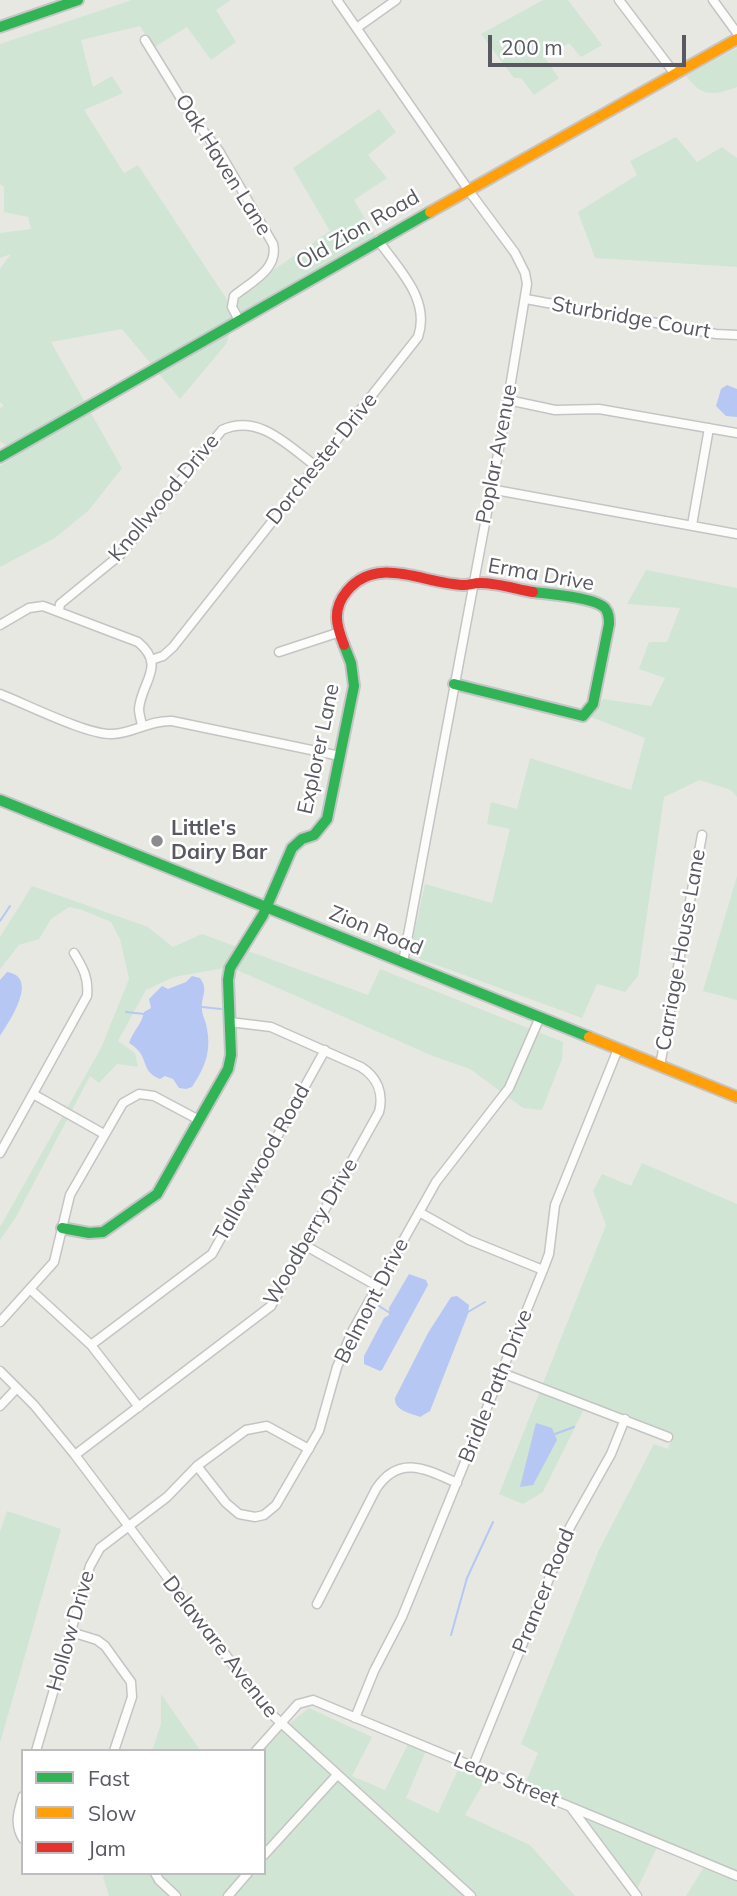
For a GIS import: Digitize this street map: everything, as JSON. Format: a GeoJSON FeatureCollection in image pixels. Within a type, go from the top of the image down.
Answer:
{"type":"FeatureCollection","features":[{"type":"Feature","properties":{"kind":"main road"},"geometry":{"type":"LineString","coordinates":[[0,27],[78,0]]}},
{"type":"Feature","properties":{"kind":"main road","name":"Old Zion Road"},"geometry":{"type":"LineString","coordinates":[[1,455],[737,39]]}},
{"type":"Feature","properties":{"kind":"main road"},"geometry":{"type":"LineString","coordinates":[[337,633],[336,615],[341,598],[355,581],[369,574],[390,572],[463,585],[472,583]]}},
{"type":"Feature","properties":{"kind":"main road","name":"Erma Drive"},"geometry":{"type":"LineString","coordinates":[[454,684],[583,716],[593,704],[609,624],[607,610],[594,602],[472,583]]}},
{"type":"Feature","properties":{"kind":"main road","name":"Explorer Lane"},"geometry":{"type":"LineString","coordinates":[[62,1228],[89,1233],[103,1232],[157,1194],[230,1065],[230,968],[247,945],[267,908],[292,848],[302,839],[314,835],[327,819],[354,678],[351,663],[337,633]]}},
{"type":"Feature","properties":{"kind":"main road","name":"Zion Road"},"geometry":{"type":"LineString","coordinates":[[0,800],[737,1097]]}},
{"type":"Feature","properties":{"kind":"street","name":"Poplar Avenue"},"geometry":{"type":"LineString","coordinates":[[337,0],[521,263],[525,273],[526,299],[508,400],[402,962]]}},
{"type":"Feature","properties":{"kind":"street"},"geometry":{"type":"LineString","coordinates":[[358,27],[396,0]]}},
{"type":"Feature","properties":{"kind":"street"},"geometry":{"type":"LineString","coordinates":[[619,0],[675,74]]}},
{"type":"Feature","properties":{"kind":"street"},"geometry":{"type":"LineString","coordinates":[[713,0],[737,33]]}},
{"type":"Feature","properties":{"kind":"street","name":"Oak Haven Lane"},"geometry":{"type":"LineString","coordinates":[[145,40],[194,118],[219,151],[272,244],[275,254],[272,265],[234,296],[232,307],[239,320]]}},
{"type":"Feature","properties":{"kind":"street","name":"Dorchester Drive"},"geometry":{"type":"LineString","coordinates":[[151,660],[163,656],[173,647],[414,343],[421,329],[421,309],[416,295],[379,240]]}},
{"type":"Feature","properties":{"kind":"street","name":"Sturbridge Court"},"geometry":{"type":"LineString","coordinates":[[526,299],[716,334],[737,335]]}},
{"type":"Feature","properties":{"kind":"street"},"geometry":{"type":"LineString","coordinates":[[508,400],[562,410],[599,409],[737,433]]}},
{"type":"Feature","properties":{"kind":"street","name":"Knollwood Drive"},"geometry":{"type":"LineString","coordinates":[[59,611],[60,604],[107,566],[131,542],[222,430],[240,424],[260,427],[317,467]]}},
{"type":"Feature","properties":{"kind":"street"},"geometry":{"type":"LineString","coordinates":[[692,526],[709,428]]}},
{"type":"Feature","properties":{"kind":"street"},"geometry":{"type":"LineString","coordinates":[[491,489],[737,534]]}},
{"type":"Feature","properties":{"kind":"street"},"geometry":{"type":"LineString","coordinates":[[0,625],[36,606],[59,611],[138,642],[148,652],[151,660],[149,681],[139,709],[142,725]]}},
{"type":"Feature","properties":{"kind":"street"},"geometry":{"type":"LineString","coordinates":[[279,652],[337,633]]}},
{"type":"Feature","properties":{"kind":"street"},"geometry":{"type":"LineString","coordinates":[[0,694],[99,733],[121,733],[156,721],[177,721],[340,756]]}},
{"type":"Feature","properties":{"kind":"street","name":"Carriage House Lane"},"geometry":{"type":"LineString","coordinates":[[660,1066],[702,835]]}},
{"type":"Feature","properties":{"kind":"street"},"geometry":{"type":"LineString","coordinates":[[0,1153],[4,1139],[33,1094],[87,996],[85,972],[74,953]]}},
{"type":"Feature","properties":{"kind":"street","name":"Belmont Drive"},"geometry":{"type":"LineString","coordinates":[[197,1466],[231,1509],[246,1517],[264,1515],[276,1505],[321,1425],[343,1352],[377,1286],[446,1167],[503,1097],[518,1070],[540,1017]]}},
{"type":"Feature","properties":{"kind":"street","name":"Woodberry Drive"},"geometry":{"type":"LineString","coordinates":[[75,1455],[271,1306],[376,1118],[381,1103],[379,1087],[370,1073],[271,1027],[230,1022]]}},
{"type":"Feature","properties":{"kind":"street","name":"Bridle Path Drive"},"geometry":{"type":"LineString","coordinates":[[355,1718],[374,1671],[402,1617],[544,1270],[550,1247],[553,1210],[618,1049]]}},
{"type":"Feature","properties":{"kind":"street","name":"Tallowwood Road"},"geometry":{"type":"LineString","coordinates":[[91,1345],[212,1254],[325,1051]]}},
{"type":"Feature","properties":{"kind":"street"},"geometry":{"type":"LineString","coordinates":[[33,1094],[104,1134]]}},
{"type":"Feature","properties":{"kind":"street"},"geometry":{"type":"LineString","coordinates":[[0,1322],[54,1262],[70,1195],[121,1105],[139,1094],[155,1096],[199,1120]]}},
{"type":"Feature","properties":{"kind":"street"},"geometry":{"type":"LineString","coordinates":[[419,1212],[469,1240],[544,1270]]}},
{"type":"Feature","properties":{"kind":"street"},"geometry":{"type":"LineString","coordinates":[[306,1246],[377,1286]]}},
{"type":"Feature","properties":{"kind":"street"},"geometry":{"type":"LineString","coordinates":[[31,1290],[91,1345],[139,1407]]}},
{"type":"Feature","properties":{"kind":"street","name":"Delaware Avenue"},"geometry":{"type":"LineString","coordinates":[[0,1371],[75,1455],[233,1668],[281,1724],[471,1896]]}},
{"type":"Feature","properties":{"kind":"street"},"geometry":{"type":"LineString","coordinates":[[502,1373],[668,1437]]}},
{"type":"Feature","properties":{"kind":"street"},"geometry":{"type":"LineString","coordinates":[[0,1406],[17,1388]]}},
{"type":"Feature","properties":{"kind":"street","name":"Prancer Road"},"geometry":{"type":"LineString","coordinates":[[472,1766],[570,1527],[611,1454],[625,1419]]}},
{"type":"Feature","properties":{"kind":"street","name":"Hollow Drive"},"geometry":{"type":"LineString","coordinates":[[37,1749],[92,1559],[100,1548],[167,1497],[197,1466],[243,1432],[264,1426],[309,1449]]}},
{"type":"Feature","properties":{"kind":"street"},"geometry":{"type":"LineString","coordinates":[[317,1604],[376,1489],[385,1477],[401,1468],[414,1467],[457,1483]]}},
{"type":"Feature","properties":{"kind":"street"},"geometry":{"type":"LineString","coordinates":[[71,1632],[97,1640],[105,1646],[131,1682],[132,1697],[115,1749]]}},
{"type":"Feature","properties":{"kind":"street","name":"Leap Street"},"geometry":{"type":"LineString","coordinates":[[281,1724],[298,1704],[307,1700],[319,1702],[737,1876]]}},
{"type":"Feature","properties":{"kind":"street"},"geometry":{"type":"LineString","coordinates":[[258,1749],[281,1724]]}},
{"type":"Feature","properties":{"kind":"street"},"geometry":{"type":"LineString","coordinates":[[266,1853],[337,1775]]}},
{"type":"Feature","properties":{"kind":"street"},"geometry":{"type":"LineString","coordinates":[[21,1805],[17,1820],[21,1835]]}},
{"type":"Feature","properties":{"kind":"street"},"geometry":{"type":"LineString","coordinates":[[570,1807],[637,1896]]}},
{"type":"Feature","properties":{"kind":"street"},"geometry":{"type":"LineString","coordinates":[[156,1875],[176,1896]]}},
{"type":"Feature","properties":{"kind":"street"},"geometry":{"type":"LineString","coordinates":[[228,1896],[246,1875]]}},
{"type":"Feature","properties":{"kind":"green space"},"geometry":{"type":"Polygon","coordinates":[[[132,0],[231,0],[216,10],[236,42],[211,60],[187,27],[153,48],[140,26],[81,40],[93,87],[112,76],[123,93],[84,110],[124,173],[138,165],[228,301],[330,231],[293,168],[379,109],[396,132],[368,155],[387,178],[354,200],[375,235],[232,317],[227,343],[180,399],[122,329],[51,342],[122,468],[89,510],[55,538],[0,567],[0,466],[18,455],[0,441],[0,408],[4,406],[0,402],[0,269],[11,254],[0,258],[0,233],[31,229],[28,217],[4,212],[4,187],[0,184],[0,44],[132,0]]]}},
{"type":"Feature","properties":{"kind":"green space"},"geometry":{"type":"Polygon","coordinates":[[[543,0],[568,0],[602,45],[581,57],[569,43],[545,58],[559,78],[534,95],[521,78],[514,78],[481,34],[543,0]]]}},
{"type":"Feature","properties":{"kind":"green space"},"geometry":{"type":"Polygon","coordinates":[[[737,48],[737,87],[708,93],[697,88],[686,76],[737,48]]]}},
{"type":"Feature","properties":{"kind":"green space"},"geometry":{"type":"Polygon","coordinates":[[[676,137],[697,162],[722,147],[737,158],[737,267],[595,258],[578,212],[637,175],[630,161],[676,137]]]}},
{"type":"Feature","properties":{"kind":"green space"},"geometry":{"type":"Polygon","coordinates":[[[646,570],[737,588],[737,797],[731,790],[700,780],[664,797],[638,976],[625,992],[597,984],[582,1018],[409,955],[425,884],[492,903],[510,829],[487,824],[491,802],[517,809],[530,758],[631,790],[645,738],[591,717],[603,699],[651,706],[665,678],[639,669],[649,642],[667,642],[680,608],[627,604],[646,570]]]}},
{"type":"Feature","properties":{"kind":"green space"},"geometry":{"type":"Polygon","coordinates":[[[737,876],[737,1000],[703,991],[737,876]]]}},
{"type":"Feature","properties":{"kind":"green space"},"geometry":{"type":"Polygon","coordinates":[[[32,886],[148,927],[173,947],[202,934],[368,995],[380,969],[563,1042],[562,1059],[542,1110],[523,1108],[470,1069],[433,1056],[230,967],[174,977],[146,990],[118,1041],[135,1053],[138,1067],[117,1064],[99,1083],[90,1076],[16,1217],[0,1240],[0,1227],[101,1048],[129,979],[120,939],[111,922],[69,907],[51,919],[39,939],[19,945],[0,969],[0,937],[32,886]]]}},
{"type":"Feature","properties":{"kind":"green space"},"geometry":{"type":"Polygon","coordinates":[[[642,1163],[737,1204],[737,1896],[686,1896],[707,1862],[659,1843],[635,1894],[568,1804],[524,1786],[538,1753],[521,1744],[599,1550],[654,1444],[668,1449],[672,1436],[587,1403],[543,1492],[523,1504],[499,1494],[606,1225],[593,1191],[602,1174],[631,1186],[642,1163]]]}},
{"type":"Feature","properties":{"kind":"green space"},"geometry":{"type":"Polygon","coordinates":[[[7,1511],[61,1529],[0,1743],[0,1532],[7,1511]]]}},
{"type":"Feature","properties":{"kind":"green space"},"geometry":{"type":"Polygon","coordinates":[[[161,1694],[199,1749],[153,1749],[161,1724],[161,1694]]]}},
{"type":"Feature","properties":{"kind":"green space"},"geometry":{"type":"Polygon","coordinates":[[[309,1708],[372,1737],[352,1776],[385,1790],[410,1740],[428,1746],[406,1798],[438,1813],[462,1761],[490,1772],[465,1815],[530,1845],[575,1896],[109,1896],[104,1875],[266,1875],[266,1749],[259,1749],[281,1724],[290,1723],[309,1708]]]}},
{"type":"Feature","properties":{"kind":"water"},"geometry":{"type":"Polygon","coordinates":[[[727,385],[737,389],[737,417],[726,416],[716,406],[721,389],[727,385]]]}},
{"type":"Feature","properties":{"kind":"water"},"geometry":{"type":"Polygon","coordinates":[[[7,972],[17,976],[22,991],[15,1011],[0,1036],[0,980],[7,972]]]}},
{"type":"Feature","properties":{"kind":"water"},"geometry":{"type":"Polygon","coordinates":[[[192,976],[200,978],[204,986],[202,1011],[208,1033],[208,1050],[197,1079],[192,1087],[186,1089],[179,1088],[173,1079],[165,1076],[160,1079],[149,1072],[140,1053],[129,1043],[144,1012],[151,1008],[149,999],[162,986],[168,989],[186,982],[192,976]]]}},
{"type":"Feature","properties":{"kind":"water"},"geometry":{"type":"Polygon","coordinates":[[[409,1274],[426,1280],[428,1285],[380,1371],[364,1364],[364,1356],[384,1318],[389,1315],[389,1308],[409,1274]]]}},
{"type":"Feature","properties":{"kind":"water"},"geometry":{"type":"Polygon","coordinates":[[[457,1296],[469,1305],[468,1314],[430,1411],[420,1417],[404,1411],[397,1406],[395,1398],[428,1333],[451,1297],[457,1296]]]}},
{"type":"Feature","properties":{"kind":"water"},"geometry":{"type":"Polygon","coordinates":[[[536,1423],[552,1428],[557,1440],[533,1485],[520,1487],[536,1423]]]}},
{"type":"Feature","properties":{"kind":"waterway"},"geometry":{"type":"LineString","coordinates":[[0,921],[10,906]]}},
{"type":"Feature","properties":{"kind":"waterway"},"geometry":{"type":"LineString","coordinates":[[202,1007],[221,1009]]}},
{"type":"Feature","properties":{"kind":"waterway"},"geometry":{"type":"LineString","coordinates":[[126,1012],[144,1014]]}},
{"type":"Feature","properties":{"kind":"waterway"},"geometry":{"type":"LineString","coordinates":[[468,1312],[485,1302]]}},
{"type":"Feature","properties":{"kind":"waterway"},"geometry":{"type":"LineString","coordinates":[[379,1306],[390,1313]]}},
{"type":"Feature","properties":{"kind":"waterway"},"geometry":{"type":"LineString","coordinates":[[555,1434],[574,1427]]}},
{"type":"Feature","properties":{"kind":"waterway"},"geometry":{"type":"LineString","coordinates":[[451,1635],[467,1578],[493,1522]]}},
{"type":"Feature","properties":{"kind":"traffic: fast"},"geometry":{"type":"LineString","coordinates":[[0,27],[78,0]]}},
{"type":"Feature","properties":{"kind":"traffic: fast"},"geometry":{"type":"LineString","coordinates":[[0,457],[430,212]]}},
{"type":"Feature","properties":{"kind":"traffic: fast"},"geometry":{"type":"LineString","coordinates":[[454,684],[583,716],[593,704],[609,624],[607,612],[600,604],[592,601],[533,592]]}},
{"type":"Feature","properties":{"kind":"traffic: fast"},"geometry":{"type":"LineString","coordinates":[[62,1228],[89,1233],[103,1232],[157,1194],[228,1069],[231,1055],[228,980],[230,968],[263,915],[292,848],[302,839],[314,835],[327,819],[354,686],[351,663],[344,645]]}},
{"type":"Feature","properties":{"kind":"traffic: fast"},"geometry":{"type":"LineString","coordinates":[[0,800],[589,1037]]}},
{"type":"Feature","properties":{"kind":"traffic: slow"},"geometry":{"type":"LineString","coordinates":[[430,212],[737,39]]}},
{"type":"Feature","properties":{"kind":"traffic: slow"},"geometry":{"type":"LineString","coordinates":[[589,1037],[737,1097]]}},
{"type":"Feature","properties":{"kind":"traffic: jam"},"geometry":{"type":"LineString","coordinates":[[344,645],[337,624],[339,604],[347,591],[359,580],[372,574],[402,574],[464,585],[486,583],[533,592]]}},
{"type":"Feature","properties":{"kind":"place","name":"Little's Dairy Bar"},"geometry":{"type":"Point","coordinates":[157,841]}}]}
